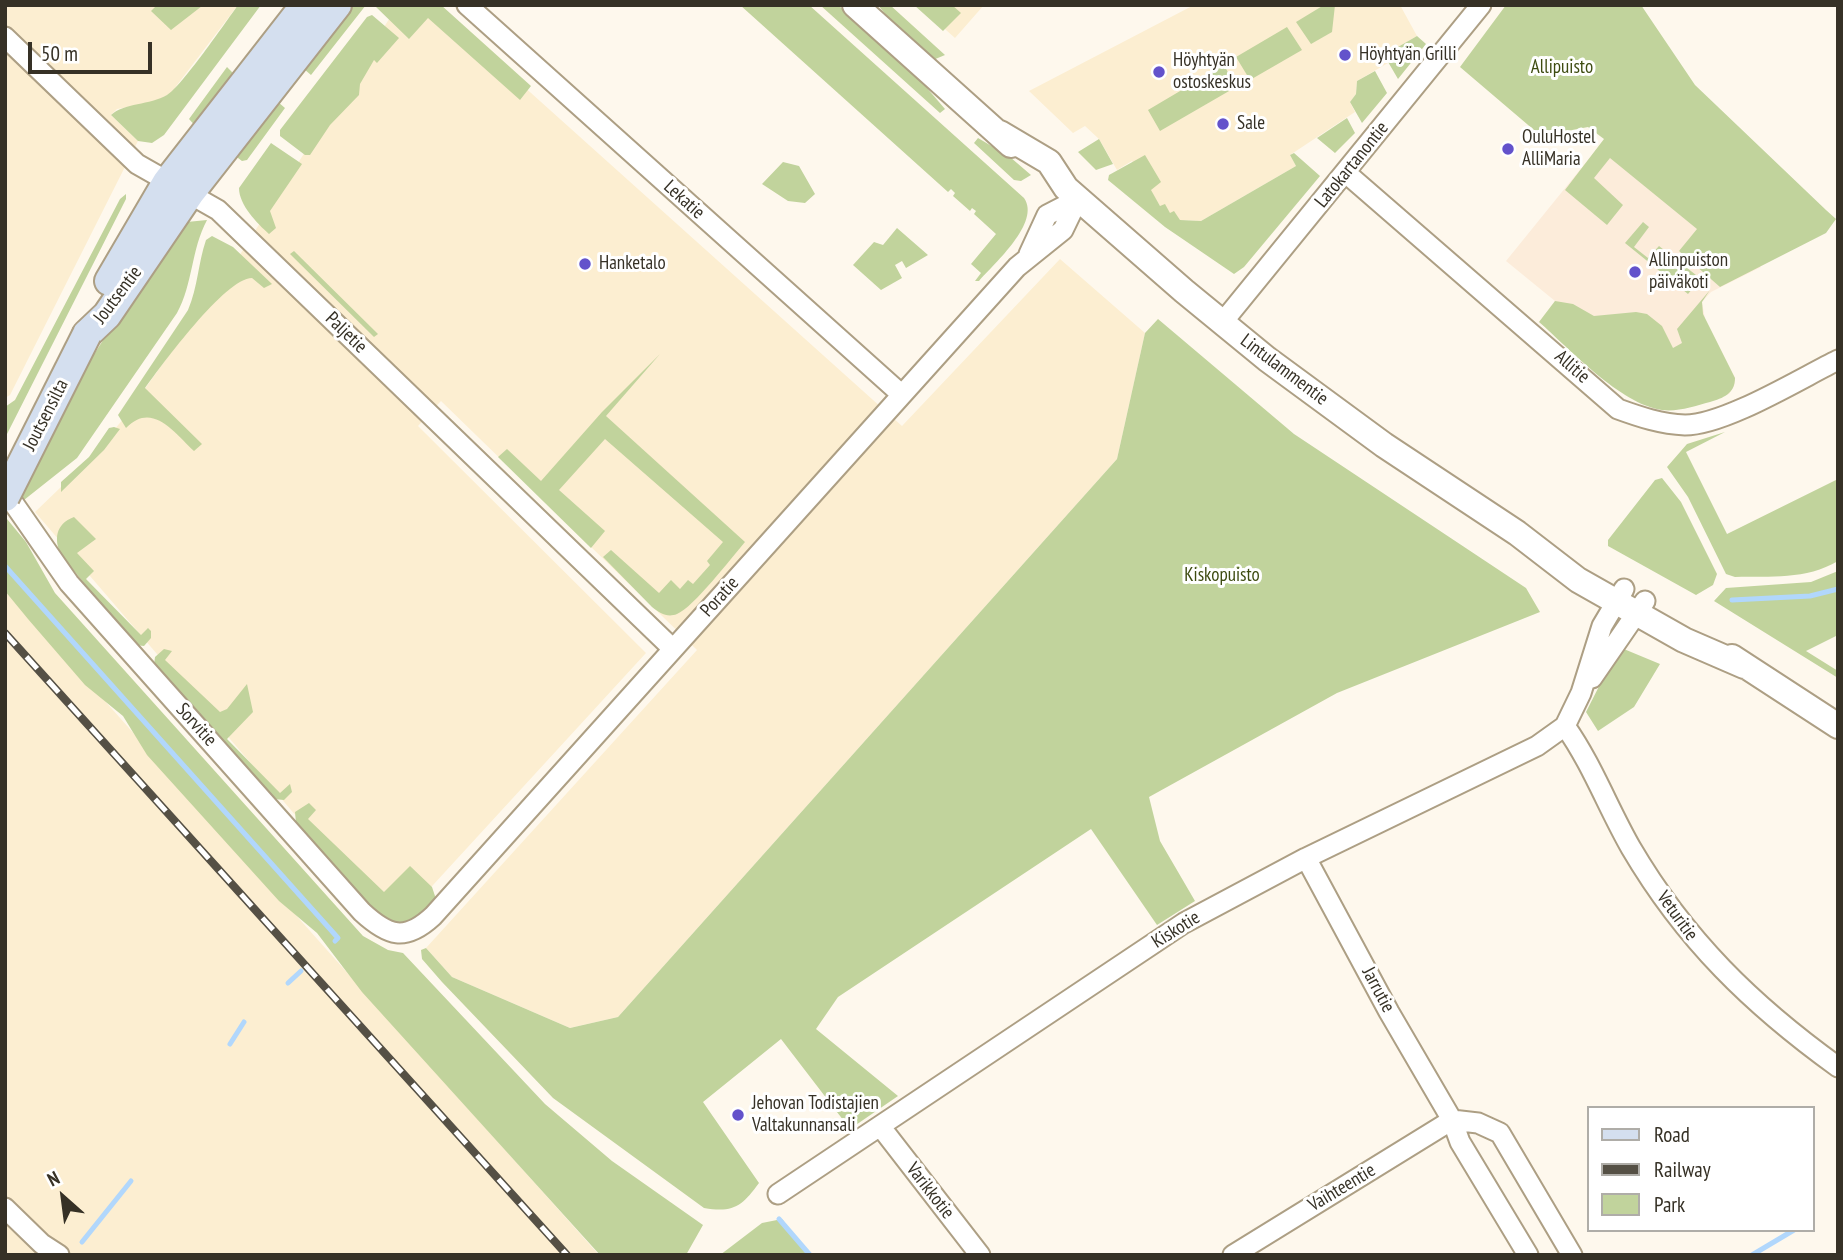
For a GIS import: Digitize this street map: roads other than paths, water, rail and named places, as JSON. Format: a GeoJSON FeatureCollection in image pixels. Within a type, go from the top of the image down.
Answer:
{"type":"FeatureCollection","features":[{"type":"Feature","properties":{"kind":"main road","name":"Joutsentie"},"geometry":{"type":"LineString","coordinates":[[87,334],[107,315],[179,187],[305,5]]}},
{"type":"Feature","properties":{"kind":"main road","name":"Joutsentie"},"geometry":{"type":"LineString","coordinates":[[179,187],[337,5]]}},
{"type":"Feature","properties":{"kind":"main road","name":"Joutsensilta"},"geometry":{"type":"LineString","coordinates":[[5,497],[87,334]]}},
{"type":"Feature","properties":{"kind":"street","name":"Lekatie"},"geometry":{"type":"LineString","coordinates":[[467,5],[901,394]]}},
{"type":"Feature","properties":{"kind":"street","name":"Lintulammentie"},"geometry":{"type":"LineString","coordinates":[[855,5],[1000,133],[1049,162],[1072,193],[1222,323],[1384,445],[1517,533],[1578,580],[1631,601],[1684,640],[1744,666],[1838,726]]}},
{"type":"Feature","properties":{"kind":"street","name":"Latokartanontie"},"geometry":{"type":"LineString","coordinates":[[1222,323],[1481,5]]}},
{"type":"Feature","properties":{"kind":"street","name":"Paljetie"},"geometry":{"type":"LineString","coordinates":[[5,37],[137,164],[224,216],[673,649]]}},
{"type":"Feature","properties":{"kind":"street","name":"Allitie"},"geometry":{"type":"LineString","coordinates":[[1346,173],[1618,409],[1652,421],[1688,425],[1723,416],[1838,360]]}},
{"type":"Feature","properties":{"kind":"street","name":"Poratie"},"geometry":{"type":"LineString","coordinates":[[408,934],[419,929],[433,916],[1028,254],[1047,215],[1072,193]]}},
{"type":"Feature","properties":{"kind":"street","name":"Sorvitie"},"geometry":{"type":"LineString","coordinates":[[5,491],[69,583],[362,912],[379,928],[408,934]]}},
{"type":"Feature","properties":{"kind":"street","name":"Kiskotie"},"geometry":{"type":"LineString","coordinates":[[778,1194],[1184,923],[1306,858],[1478,777],[1537,746],[1565,726],[1581,693],[1602,626],[1631,601]]}},
{"type":"Feature","properties":{"kind":"street","name":"Veturitie"},"geometry":{"type":"LineString","coordinates":[[1565,726],[1580,748],[1630,846],[1667,904],[1697,944],[1773,1019],[1838,1067]]}},
{"type":"Feature","properties":{"kind":"street","name":"Jarrutie"},"geometry":{"type":"LineString","coordinates":[[1306,858],[1389,1012],[1452,1121],[1460,1143],[1528,1255]]}},
{"type":"Feature","properties":{"kind":"street","name":"Vaihteentie"},"geometry":{"type":"LineString","coordinates":[[1233,1255],[1452,1121]]}},
{"type":"Feature","properties":{"kind":"street"},"geometry":{"type":"LineString","coordinates":[[1452,1121],[1478,1123],[1500,1133],[1569,1243],[1572,1255]]}},
{"type":"Feature","properties":{"kind":"street","name":"Varikkotie"},"geometry":{"type":"LineString","coordinates":[[880,1126],[980,1255]]}},
{"type":"Feature","properties":{"kind":"street"},"geometry":{"type":"LineString","coordinates":[[5,1209],[42,1244],[58,1255]]}},
{"type":"Feature","properties":{"kind":"waterway"},"geometry":{"type":"LineString","coordinates":[[5,566],[338,938],[335,941]]}},
{"type":"Feature","properties":{"kind":"waterway"},"geometry":{"type":"LineString","coordinates":[[1732,600],[1810,596],[1838,589]]}},
{"type":"Feature","properties":{"kind":"waterway"},"geometry":{"type":"LineString","coordinates":[[288,983],[301,971]]}},
{"type":"Feature","properties":{"kind":"waterway"},"geometry":{"type":"LineString","coordinates":[[230,1044],[244,1022]]}},
{"type":"Feature","properties":{"kind":"waterway"},"geometry":{"type":"LineString","coordinates":[[82,1242],[131,1181]]}},
{"type":"Feature","properties":{"kind":"waterway"},"geometry":{"type":"LineString","coordinates":[[779,1219],[810,1255]]}},
{"type":"Feature","properties":{"kind":"waterway"},"geometry":{"type":"LineString","coordinates":[[1752,1255],[1791,1232]]}},
{"type":"Feature","properties":{"kind":"railway"},"geometry":{"type":"LineString","coordinates":[[5,633],[567,1255]]}},
{"type":"Feature","properties":{"kind":"place","name":"Höyhtyän Grilli"},"geometry":{"type":"Point","coordinates":[1345,55]}},
{"type":"Feature","properties":{"kind":"place","name":"Höyhtyän ostoskeskus"},"geometry":{"type":"Point","coordinates":[1159,72]}},
{"type":"Feature","properties":{"kind":"place","name":"Sale"},"geometry":{"type":"Point","coordinates":[1223,124]}},
{"type":"Feature","properties":{"kind":"place","name":"OuluHostel AlliMaria"},"geometry":{"type":"Point","coordinates":[1508,149]}},
{"type":"Feature","properties":{"kind":"place","name":"Hanketalo"},"geometry":{"type":"Point","coordinates":[585,264]}},
{"type":"Feature","properties":{"kind":"place","name":"Allinpuiston päiväkoti"},"geometry":{"type":"Point","coordinates":[1635,272]}},
{"type":"Feature","properties":{"kind":"place","name":"Jehovan Todistajien Valtakunnansali"},"geometry":{"type":"Point","coordinates":[738,1115]}},
{"type":"Feature","properties":{"kind":"park label","name":"Allipuisto"},"geometry":{"type":"Point","coordinates":[1562,68]}},
{"type":"Feature","properties":{"kind":"park label","name":"Kiskopuisto"},"geometry":{"type":"Point","coordinates":[1222,576]}}]}
